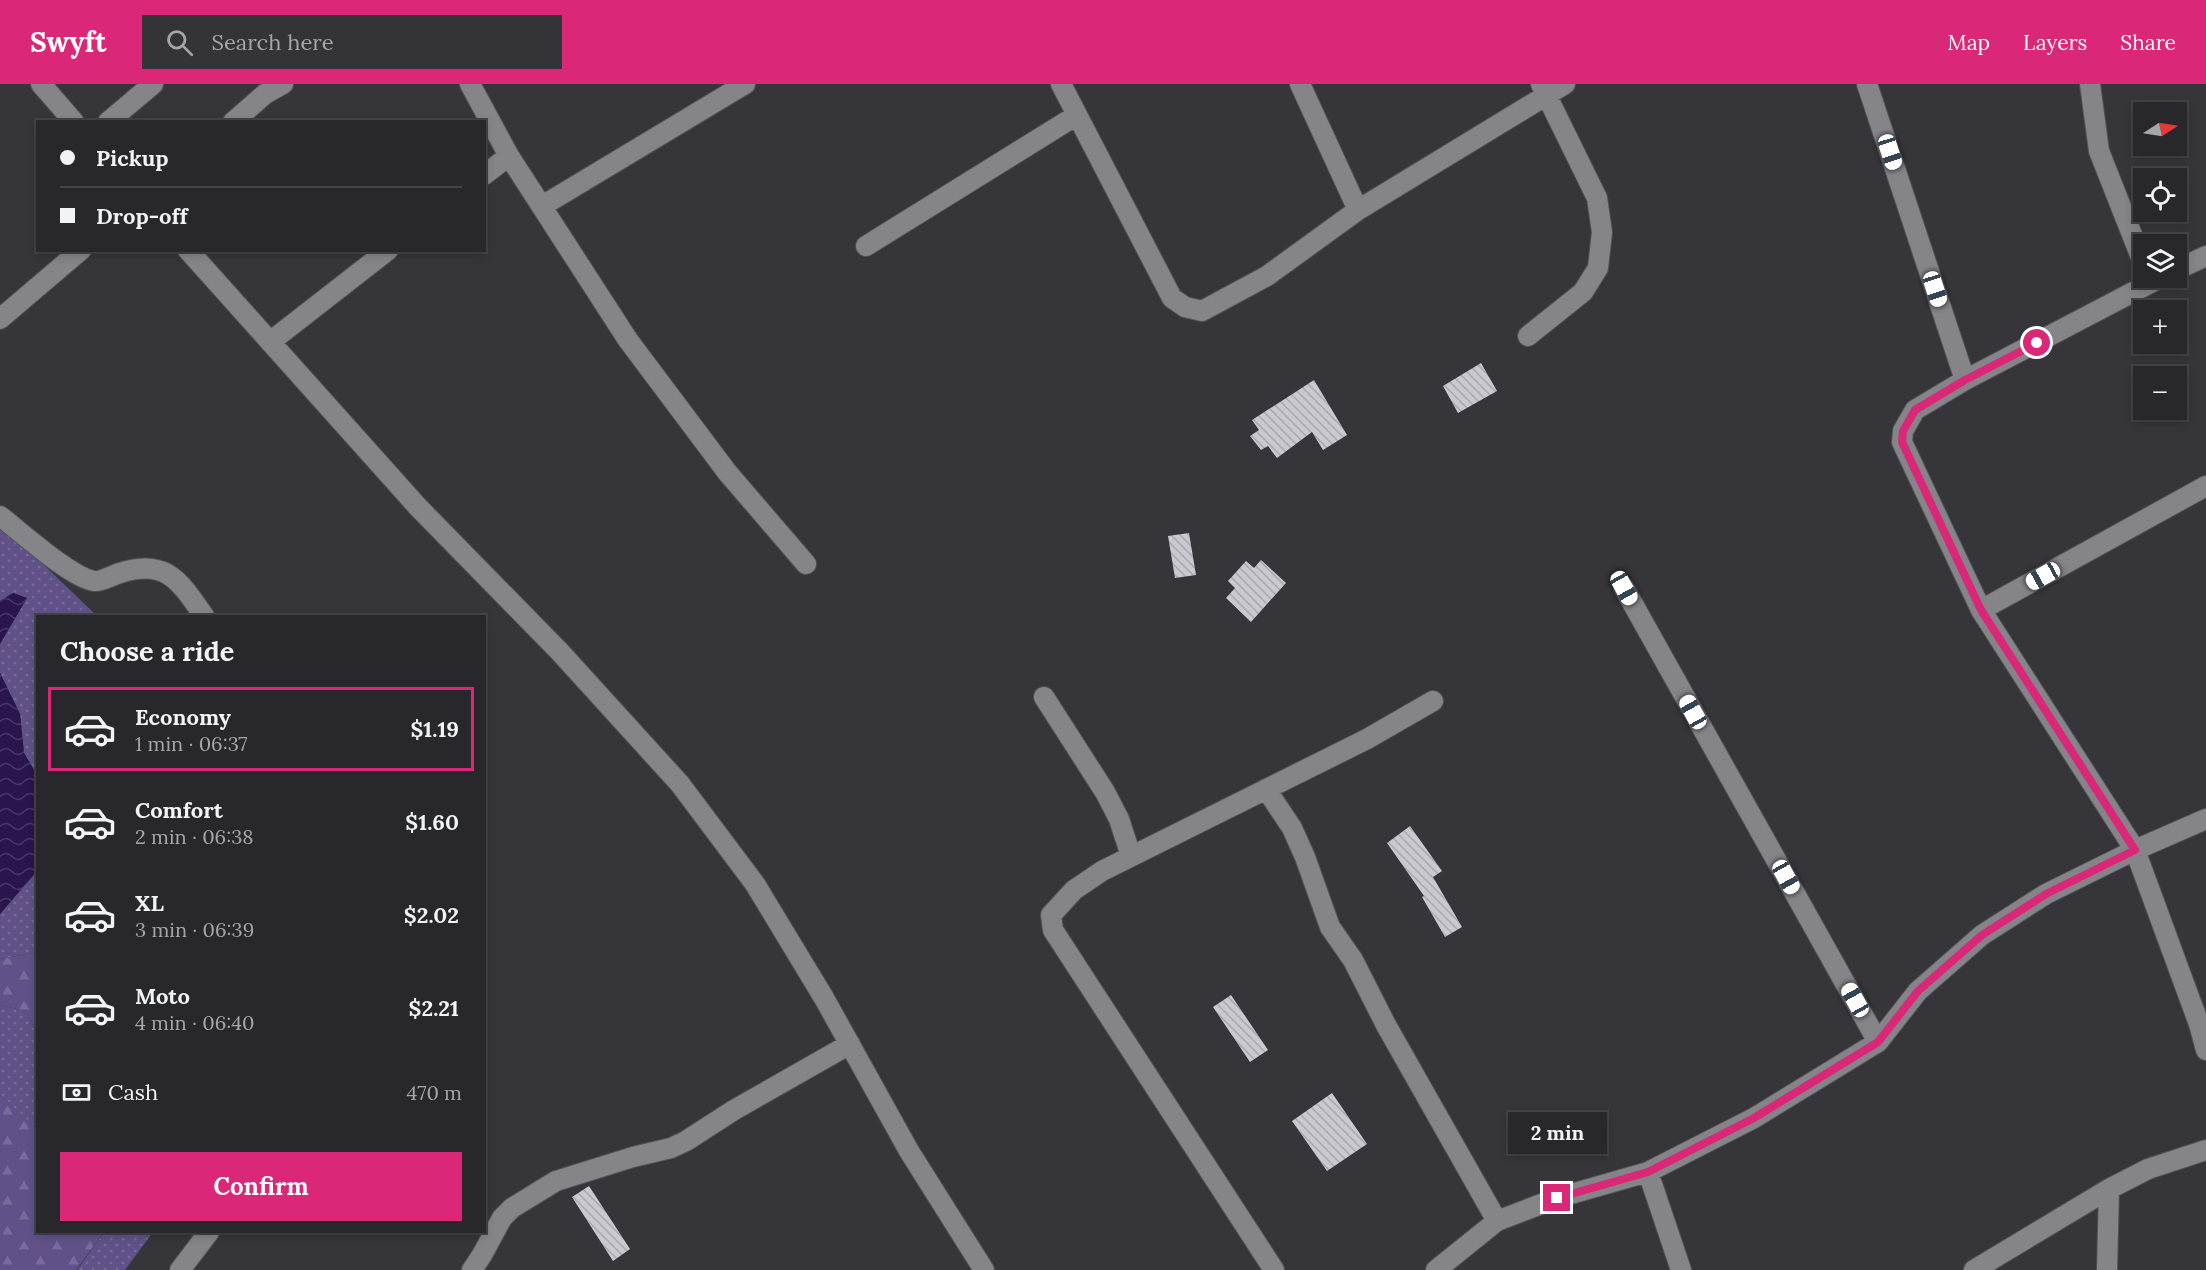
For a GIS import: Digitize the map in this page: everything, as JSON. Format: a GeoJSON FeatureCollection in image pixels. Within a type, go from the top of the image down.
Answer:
{"type":"FeatureCollection","features":[{"type":"Feature","properties":{"kind":"street"},"geometry":{"type":"LineString","coordinates":[[41,84],[72,120]]}},
{"type":"Feature","properties":{"kind":"street"},"geometry":{"type":"LineString","coordinates":[[110,120],[153,84]]}},
{"type":"Feature","properties":{"kind":"street"},"geometry":{"type":"LineString","coordinates":[[235,120],[265,94],[284,84]]}},
{"type":"Feature","properties":{"kind":"street"},"geometry":{"type":"LineString","coordinates":[[471,84],[509,156],[628,340],[727,472],[806,564]]}},
{"type":"Feature","properties":{"kind":"street"},"geometry":{"type":"LineString","coordinates":[[542,206],[745,84]]}},
{"type":"Feature","properties":{"kind":"street"},"geometry":{"type":"LineString","coordinates":[[1061,84],[1172,298],[1185,307],[1202,311],[1267,276],[1358,210],[1544,89],[1565,84]]}},
{"type":"Feature","properties":{"kind":"street"},"geometry":{"type":"LineString","coordinates":[[1300,84],[1358,210]]}},
{"type":"Feature","properties":{"kind":"street"},"geometry":{"type":"LineString","coordinates":[[1867,84],[1965,380]]}},
{"type":"Feature","properties":{"kind":"street"},"geometry":{"type":"LineString","coordinates":[[2090,84],[2100,151],[2134,234]]}},
{"type":"Feature","properties":{"kind":"street"},"geometry":{"type":"LineString","coordinates":[[1528,336],[1583,292],[1598,268],[1602,232],[1597,198],[1544,89]]}},
{"type":"Feature","properties":{"kind":"street"},"geometry":{"type":"LineString","coordinates":[[866,246],[1077,115]]}},
{"type":"Feature","properties":{"kind":"street"},"geometry":{"type":"LineString","coordinates":[[486,173],[509,156]]}},
{"type":"Feature","properties":{"kind":"street"},"geometry":{"type":"LineString","coordinates":[[0,319],[79,252]]}},
{"type":"Feature","properties":{"kind":"street"},"geometry":{"type":"LineString","coordinates":[[190,252],[418,507],[560,652],[680,784],[755,884],[824,998],[909,1151],[984,1270]]}},
{"type":"Feature","properties":{"kind":"street"},"geometry":{"type":"LineString","coordinates":[[270,342],[385,252]]}},
{"type":"Feature","properties":{"kind":"street"},"geometry":{"type":"LineString","coordinates":[[2187,265],[2206,256]]}},
{"type":"Feature","properties":{"kind":"street"},"geometry":{"type":"LineString","coordinates":[[2133,285],[1915,410],[1903,431],[1902,442],[1981,610],[2135,850],[2176,957],[2206,1050]]}},
{"type":"Feature","properties":{"kind":"street"},"geometry":{"type":"LineString","coordinates":[[1981,610],[2206,486]]}},
{"type":"Feature","properties":{"kind":"street"},"geometry":{"type":"LineString","coordinates":[[0,516],[77,576],[97,582],[121,572],[143,568],[170,574],[182,585],[203,615]]}},
{"type":"Feature","properties":{"kind":"street"},"geometry":{"type":"LineString","coordinates":[[1624,588],[1878,1042]]}},
{"type":"Feature","properties":{"kind":"street"},"geometry":{"type":"LineString","coordinates":[[1044,697],[1105,792],[1119,819],[1131,856]]}},
{"type":"Feature","properties":{"kind":"street"},"geometry":{"type":"LineString","coordinates":[[1274,1270],[1053,930],[1052,915],[1074,890],[1102,871],[1366,739],[1433,701]]}},
{"type":"Feature","properties":{"kind":"street"},"geometry":{"type":"LineString","coordinates":[[1266,789],[1292,828],[1330,927],[1353,960],[1386,1025],[1497,1221]]}},
{"type":"Feature","properties":{"kind":"street"},"geometry":{"type":"LineString","coordinates":[[1436,1270],[1497,1221],[1557,1198],[1648,1172],[1754,1118],[1878,1042],[1918,991],[1982,935],[2046,894],[2135,850],[2206,819]]}},
{"type":"Feature","properties":{"kind":"street"},"geometry":{"type":"LineString","coordinates":[[472,1270],[502,1218],[512,1208],[556,1181],[633,1156],[671,1148],[850,1044]]}},
{"type":"Feature","properties":{"kind":"street"},"geometry":{"type":"LineString","coordinates":[[1974,1270],[2109,1189],[2148,1169],[2206,1150]]}},
{"type":"Feature","properties":{"kind":"street"},"geometry":{"type":"LineString","coordinates":[[1648,1172],[1681,1270]]}},
{"type":"Feature","properties":{"kind":"street"},"geometry":{"type":"LineString","coordinates":[[2107,1270],[2109,1189]]}},
{"type":"Feature","properties":{"kind":"street"},"geometry":{"type":"LineString","coordinates":[[180,1270],[208,1233]]}},
{"type":"Feature","properties":{"kind":"green space"},"geometry":{"type":"Polygon","coordinates":[[[0,529],[18,540],[96,615],[36,615],[36,773],[24,753],[20,714],[0,673],[0,644],[27,598],[13,593],[0,601],[0,529]]]}},
{"type":"Feature","properties":{"kind":"green space"},"geometry":{"type":"Polygon","coordinates":[[[36,872],[36,952],[0,959],[0,914],[36,872]]]}},
{"type":"Feature","properties":{"kind":"green space"},"geometry":{"type":"Polygon","coordinates":[[[36,952],[36,1031],[25,1011],[0,1005],[0,959],[36,952]]]}},
{"type":"Feature","properties":{"kind":"green space"},"geometry":{"type":"Polygon","coordinates":[[[0,1005],[25,1011],[36,1031],[36,1128],[0,1095],[0,1005]]]}},
{"type":"Feature","properties":{"kind":"green space"},"geometry":{"type":"Polygon","coordinates":[[[0,1095],[36,1127],[36,1233],[103,1233],[76,1270],[0,1270],[0,1095]]]}},
{"type":"Feature","properties":{"kind":"green space"},"geometry":{"type":"Polygon","coordinates":[[[103,1233],[152,1233],[125,1270],[77,1270],[103,1233]]]}},
{"type":"Feature","properties":{"kind":"water"},"geometry":{"type":"Polygon","coordinates":[[[13,593],[27,598],[0,644],[0,601],[13,593]]]}},
{"type":"Feature","properties":{"kind":"water"},"geometry":{"type":"Polygon","coordinates":[[[0,673],[20,714],[24,753],[36,773],[36,872],[0,914],[0,673]]]}},
{"type":"Feature","properties":{"kind":"building"},"geometry":{"type":"Polygon","coordinates":[[[1481,363],[1497,391],[1458,413],[1443,386],[1481,363]]]}},
{"type":"Feature","properties":{"kind":"building"},"geometry":{"type":"Polygon","coordinates":[[[1314,380],[1347,435],[1323,450],[1312,432],[1277,458],[1268,446],[1261,450],[1250,436],[1259,430],[1252,420],[1314,380]]]}},
{"type":"Feature","properties":{"kind":"building"},"geometry":{"type":"Polygon","coordinates":[[[1189,533],[1196,575],[1175,578],[1168,536],[1189,533]]]}},
{"type":"Feature","properties":{"kind":"building"},"geometry":{"type":"Polygon","coordinates":[[[1261,560],[1286,583],[1251,622],[1226,598],[1235,588],[1228,581],[1246,561],[1254,568],[1261,560]]]}},
{"type":"Feature","properties":{"kind":"building"},"geometry":{"type":"Polygon","coordinates":[[[1410,826],[1442,871],[1433,877],[1462,927],[1445,937],[1422,897],[1424,896],[1387,843],[1410,826]]]}},
{"type":"Feature","properties":{"kind":"building"},"geometry":{"type":"Polygon","coordinates":[[[1231,995],[1268,1050],[1250,1062],[1213,1007],[1231,995]]]}},
{"type":"Feature","properties":{"kind":"building"},"geometry":{"type":"Polygon","coordinates":[[[1332,1093],[1367,1144],[1327,1171],[1292,1121],[1332,1093]]]}},
{"type":"Feature","properties":{"kind":"building"},"geometry":{"type":"Polygon","coordinates":[[[589,1186],[630,1249],[613,1261],[572,1197],[589,1186]]]}},
{"type":"Feature","properties":{"kind":"route"},"geometry":{"type":"LineString","coordinates":[[1557,1198],[1648,1172],[1754,1118],[1878,1042],[1918,991],[1982,935],[2046,894],[2135,850],[1981,610],[1902,442],[1907,421],[1915,410],[1965,380],[2037,343]]}}]}
